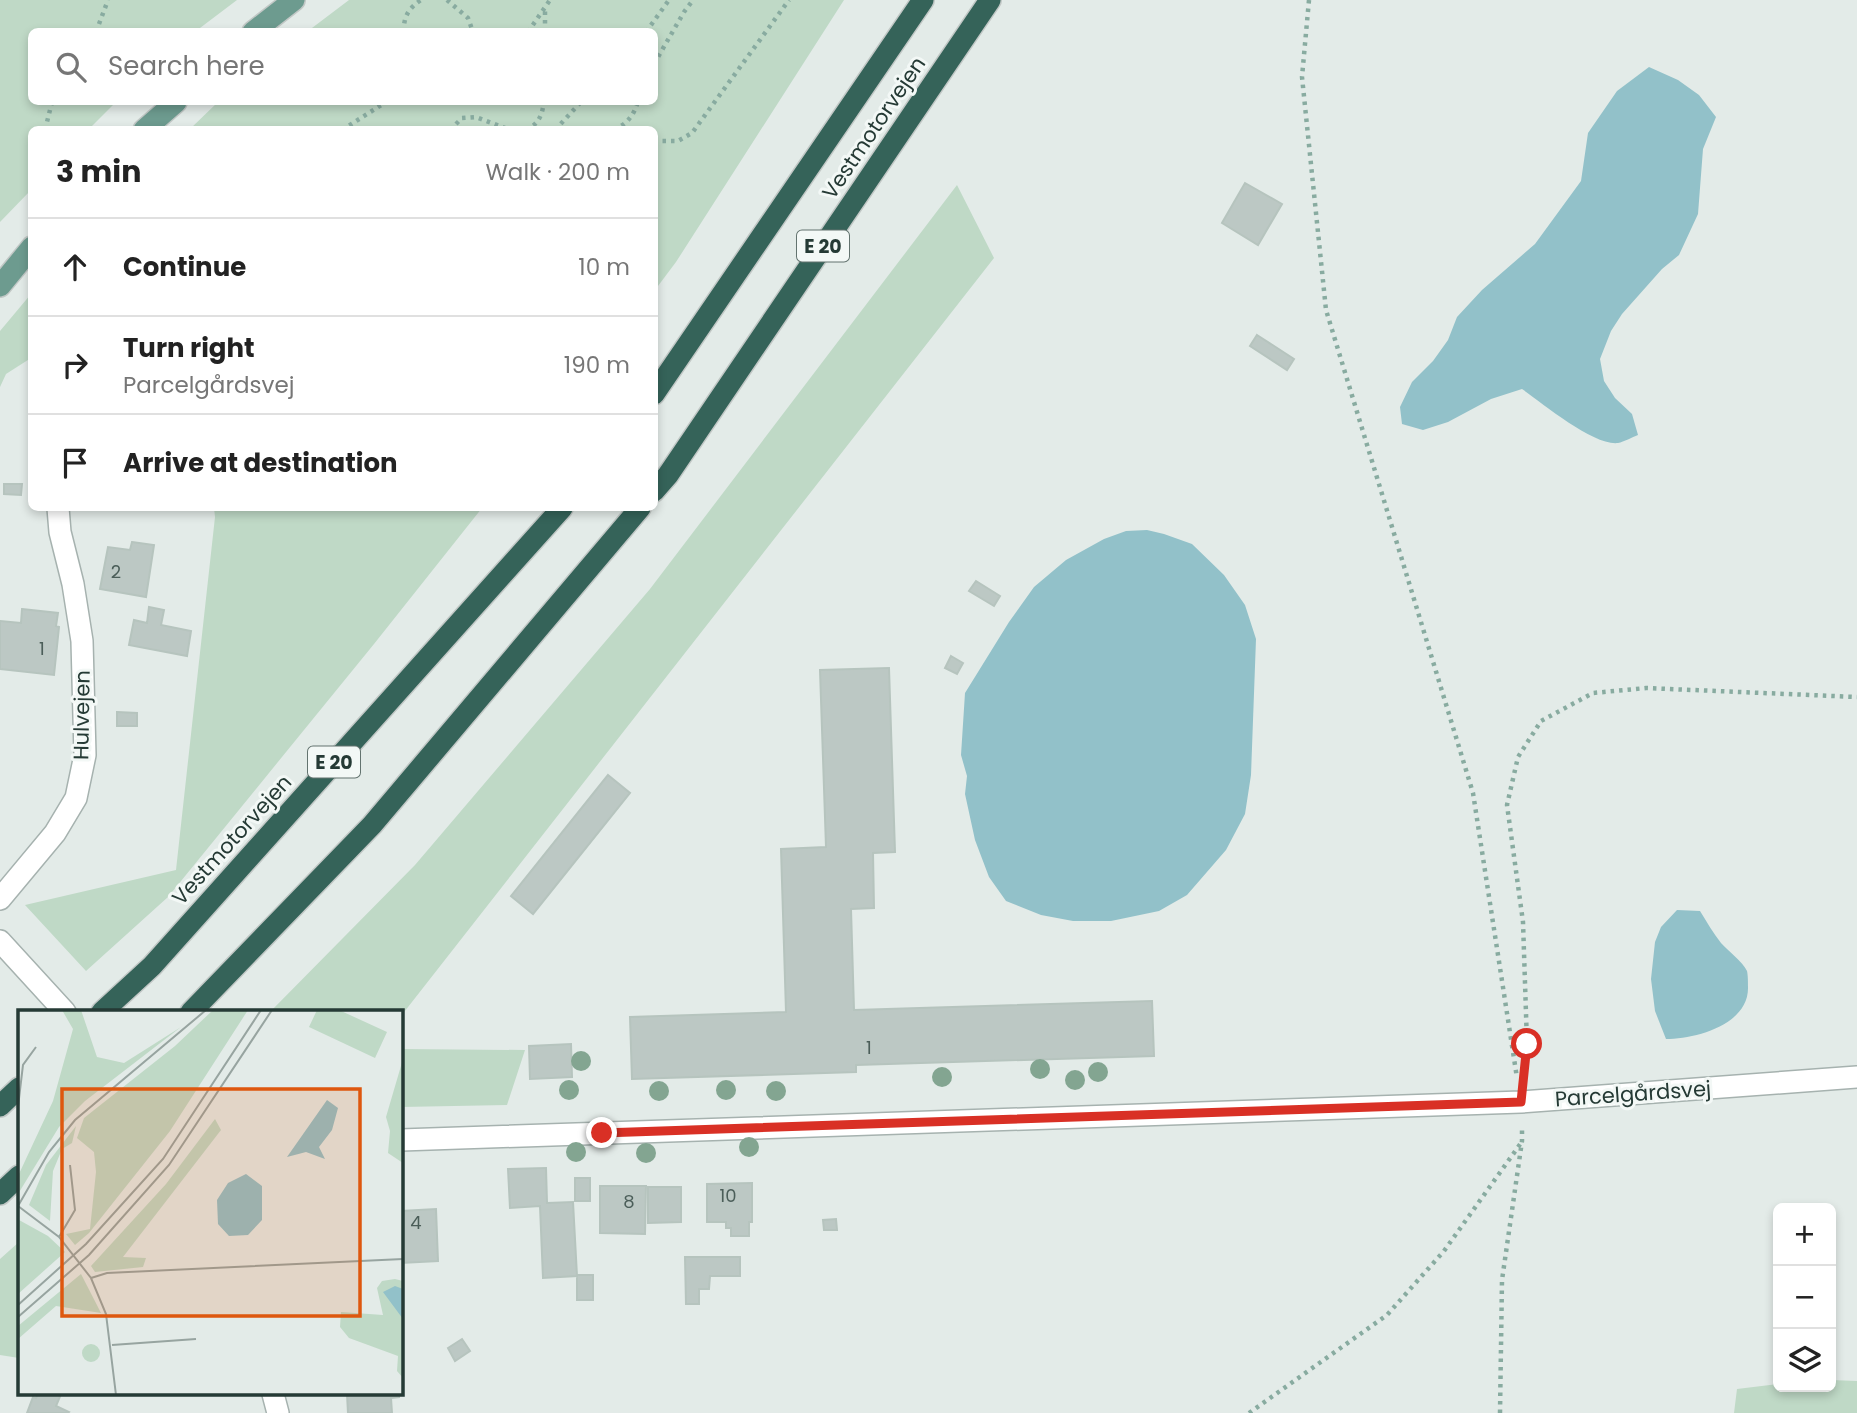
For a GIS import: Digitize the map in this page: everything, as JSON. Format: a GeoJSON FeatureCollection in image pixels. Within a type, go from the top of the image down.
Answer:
{"type":"FeatureCollection","features":[{"type":"Feature","properties":{"kind":"highway","name":"Vestmotorvejen"},"geometry":{"type":"LineString","coordinates":[[658,388],[923,0]]}},
{"type":"Feature","properties":{"kind":"highway","name":"Vestmotorvejen"},"geometry":{"type":"LineString","coordinates":[[658,486],[990,0]]}},
{"type":"Feature","properties":{"kind":"highway","name":"Vestmotorvejen"},"geometry":{"type":"LineString","coordinates":[[104,1010],[162,955],[559,511]]}},
{"type":"Feature","properties":{"kind":"highway"},"geometry":{"type":"LineString","coordinates":[[193,1010],[372,825],[637,511]]}},
{"type":"Feature","properties":{"kind":"highway"},"geometry":{"type":"LineString","coordinates":[[0,1106],[18,1089]]}},
{"type":"Feature","properties":{"kind":"highway"},"geometry":{"type":"LineString","coordinates":[[0,1194],[18,1177]]}},
{"type":"Feature","properties":{"kind":"main road"},"geometry":{"type":"LineString","coordinates":[[258,28],[294,0]]}},
{"type":"Feature","properties":{"kind":"main road"},"geometry":{"type":"LineString","coordinates":[[149,126],[173,105]]}},
{"type":"Feature","properties":{"kind":"main road"},"geometry":{"type":"LineString","coordinates":[[0,286],[28,252]]}},
{"type":"Feature","properties":{"kind":"street","name":"Hulvejen"},"geometry":{"type":"LineString","coordinates":[[0,899],[55,833],[76,798],[85,755],[82,641],[58,511]]}},
{"type":"Feature","properties":{"kind":"street"},"geometry":{"type":"LineString","coordinates":[[0,941],[63,1010]]}},
{"type":"Feature","properties":{"kind":"street","name":"Parcelgårdsvej"},"geometry":{"type":"LineString","coordinates":[[402,1140],[1521,1102],[1857,1077]]}},
{"type":"Feature","properties":{"kind":"street"},"geometry":{"type":"LineString","coordinates":[[274,1396],[278,1413]]}},
{"type":"Feature","properties":{"kind":"path"},"geometry":{"type":"LineString","coordinates":[[98,28],[108,0]]}},
{"type":"Feature","properties":{"kind":"path"},"geometry":{"type":"LineString","coordinates":[[404,28],[408,10],[421,0]]}},
{"type":"Feature","properties":{"kind":"path"},"geometry":{"type":"LineString","coordinates":[[447,0],[468,18],[472,28]]}},
{"type":"Feature","properties":{"kind":"path"},"geometry":{"type":"LineString","coordinates":[[649,28],[669,0]]}},
{"type":"Feature","properties":{"kind":"path"},"geometry":{"type":"LineString","coordinates":[[658,57],[693,0]]}},
{"type":"Feature","properties":{"kind":"path"},"geometry":{"type":"LineString","coordinates":[[658,141],[678,141],[692,133],[789,0]]}},
{"type":"Feature","properties":{"kind":"path"},"geometry":{"type":"LineString","coordinates":[[1309,0],[1302,77],[1326,310],[1474,793],[1521,1102],[1522,1142],[1502,1280],[1500,1413]]}},
{"type":"Feature","properties":{"kind":"path"},"geometry":{"type":"LineString","coordinates":[[531,28],[548,2]]}},
{"type":"Feature","properties":{"kind":"path"},"geometry":{"type":"LineString","coordinates":[[545,28],[548,2]]}},
{"type":"Feature","properties":{"kind":"path"},"geometry":{"type":"LineString","coordinates":[[48,126],[51,105]]}},
{"type":"Feature","properties":{"kind":"path"},"geometry":{"type":"LineString","coordinates":[[348,126],[381,105]]}},
{"type":"Feature","properties":{"kind":"path"},"geometry":{"type":"LineString","coordinates":[[532,126],[537,123],[543,105]]}},
{"type":"Feature","properties":{"kind":"path"},"geometry":{"type":"LineString","coordinates":[[559,126],[579,105]]}},
{"type":"Feature","properties":{"kind":"path"},"geometry":{"type":"LineString","coordinates":[[621,126],[634,115],[637,105]]}},
{"type":"Feature","properties":{"kind":"path"},"geometry":{"type":"LineString","coordinates":[[454,126],[462,118],[476,117],[500,126]]}},
{"type":"Feature","properties":{"kind":"path"},"geometry":{"type":"LineString","coordinates":[[1521,1102],[1527,1044],[1523,922],[1507,804],[1518,757],[1541,721],[1593,693],[1646,688],[1857,697]]}},
{"type":"Feature","properties":{"kind":"path"},"geometry":{"type":"LineString","coordinates":[[1249,1413],[1387,1315],[1444,1251],[1522,1142]]}},
{"type":"Feature","properties":{"kind":"green space"},"geometry":{"type":"Polygon","coordinates":[[[0,0],[237,0],[200,28],[28,28],[28,105],[113,105],[92,126],[28,126],[28,193],[0,222],[0,0]]]}},
{"type":"Feature","properties":{"kind":"green space"},"geometry":{"type":"Polygon","coordinates":[[[349,0],[844,0],[658,286],[658,126],[193,126],[215,105],[658,105],[658,28],[312,28],[349,0]]]}},
{"type":"Feature","properties":{"kind":"green space"},"geometry":{"type":"Polygon","coordinates":[[[957,185],[994,258],[402,1015],[402,1010],[272,1010],[415,865],[650,589],[957,185]]]}},
{"type":"Feature","properties":{"kind":"green space"},"geometry":{"type":"Polygon","coordinates":[[[28,298],[28,360],[6,374],[0,387],[0,331],[28,298]]]}},
{"type":"Feature","properties":{"kind":"green space"},"geometry":{"type":"Polygon","coordinates":[[[214,511],[480,511],[168,897],[86,971],[25,905],[176,870],[214,511]]]}},
{"type":"Feature","properties":{"kind":"green space"},"geometry":{"type":"Polygon","coordinates":[[[402,1049],[525,1050],[507,1105],[402,1107],[402,1049]]]}},
{"type":"Feature","properties":{"kind":"green space"},"geometry":{"type":"Polygon","coordinates":[[[18,1243],[18,1358],[0,1355],[0,1259],[18,1243]]]}},
{"type":"Feature","properties":{"kind":"green space"},"geometry":{"type":"Polygon","coordinates":[[[1836,1380],[1857,1381],[1857,1413],[1734,1413],[1737,1389],[1773,1385],[1773,1392],[1836,1392],[1836,1380]]]}},
{"type":"Feature","properties":{"kind":"water"},"geometry":{"type":"Polygon","coordinates":[[[1649,67],[1678,80],[1699,95],[1716,117],[1703,149],[1698,214],[1679,255],[1662,269],[1622,314],[1611,331],[1600,359],[1604,381],[1615,398],[1632,414],[1638,435],[1618,443],[1596,438],[1568,422],[1522,389],[1491,399],[1448,422],[1423,430],[1402,424],[1400,407],[1412,382],[1433,361],[1448,340],[1457,317],[1482,290],[1535,244],[1581,181],[1588,133],[1617,91],[1649,67]]]}},
{"type":"Feature","properties":{"kind":"water"},"geometry":{"type":"Polygon","coordinates":[[[1147,530],[1192,544],[1224,575],[1245,605],[1256,639],[1251,775],[1245,814],[1226,850],[1187,895],[1159,911],[1111,921],[1073,921],[1041,915],[1006,901],[989,877],[975,840],[965,794],[967,776],[961,755],[965,693],[1034,587],[1066,560],[1104,539],[1126,531],[1147,530]]]}},
{"type":"Feature","properties":{"kind":"water"},"geometry":{"type":"Polygon","coordinates":[[[1677,910],[1700,911],[1721,943],[1745,968],[1748,987],[1746,1000],[1740,1011],[1730,1020],[1705,1033],[1666,1039],[1655,1011],[1651,979],[1655,942],[1661,927],[1677,910]]]}},
{"type":"Feature","properties":{"kind":"building"},"geometry":{"type":"Polygon","coordinates":[[[1245,183],[1282,204],[1258,245],[1222,223],[1245,183]]]}},
{"type":"Feature","properties":{"kind":"building"},"geometry":{"type":"Polygon","coordinates":[[[1257,335],[1294,359],[1287,370],[1250,346],[1257,335]]]}},
{"type":"Feature","properties":{"kind":"building"},"geometry":{"type":"Polygon","coordinates":[[[4,484],[22,484],[21,495],[4,494],[4,484]]]}},
{"type":"Feature","properties":{"kind":"building"},"geometry":{"type":"Polygon","coordinates":[[[132,542],[154,545],[146,597],[100,589],[108,547],[130,550],[132,542]]]}},
{"type":"Feature","properties":{"kind":"building"},"geometry":{"type":"Polygon","coordinates":[[[976,581],[1000,596],[994,606],[969,591],[976,581]]]}},
{"type":"Feature","properties":{"kind":"building"},"geometry":{"type":"Polygon","coordinates":[[[149,607],[164,610],[161,625],[191,631],[187,656],[129,645],[134,620],[147,623],[149,607]]]}},
{"type":"Feature","properties":{"kind":"building"},"geometry":{"type":"Polygon","coordinates":[[[22,609],[58,613],[54,675],[0,669],[0,621],[21,623],[22,609]]]}},
{"type":"Feature","properties":{"kind":"building"},"geometry":{"type":"Polygon","coordinates":[[[951,656],[963,663],[957,674],[945,668],[951,656]]]}},
{"type":"Feature","properties":{"kind":"building"},"geometry":{"type":"Polygon","coordinates":[[[889,668],[895,852],[873,853],[874,908],[851,909],[854,1010],[1152,1001],[1154,1056],[856,1065],[856,1072],[632,1079],[630,1017],[786,1012],[781,849],[826,847],[820,670],[889,668]]]}},
{"type":"Feature","properties":{"kind":"building"},"geometry":{"type":"Polygon","coordinates":[[[117,712],[137,713],[137,726],[117,726],[117,712]]]}},
{"type":"Feature","properties":{"kind":"building"},"geometry":{"type":"Polygon","coordinates":[[[608,775],[630,793],[533,914],[511,896],[608,775]]]}},
{"type":"Feature","properties":{"kind":"building"},"geometry":{"type":"Polygon","coordinates":[[[571,1044],[572,1077],[530,1079],[529,1046],[571,1044]]]}},
{"type":"Feature","properties":{"kind":"building"},"geometry":{"type":"Polygon","coordinates":[[[546,1168],[547,1203],[573,1202],[577,1276],[543,1278],[540,1206],[510,1208],[508,1169],[546,1168]]]}},
{"type":"Feature","properties":{"kind":"building"},"geometry":{"type":"Polygon","coordinates":[[[575,1178],[590,1178],[590,1201],[575,1201],[575,1178]]]}},
{"type":"Feature","properties":{"kind":"building"},"geometry":{"type":"Polygon","coordinates":[[[752,1183],[752,1222],[749,1222],[749,1236],[731,1236],[731,1228],[726,1228],[726,1222],[707,1222],[707,1184],[752,1183]]]}},
{"type":"Feature","properties":{"kind":"building"},"geometry":{"type":"Polygon","coordinates":[[[600,1186],[646,1186],[645,1234],[600,1233],[600,1186]]]}},
{"type":"Feature","properties":{"kind":"building"},"geometry":{"type":"Polygon","coordinates":[[[648,1187],[681,1187],[681,1222],[648,1223],[648,1187]]]}},
{"type":"Feature","properties":{"kind":"building"},"geometry":{"type":"Polygon","coordinates":[[[436,1209],[438,1261],[402,1263],[402,1211],[436,1209]]]}},
{"type":"Feature","properties":{"kind":"building"},"geometry":{"type":"Polygon","coordinates":[[[836,1219],[837,1230],[824,1230],[823,1220],[836,1219]]]}},
{"type":"Feature","properties":{"kind":"building"},"geometry":{"type":"Polygon","coordinates":[[[685,1257],[740,1257],[740,1276],[710,1276],[709,1289],[699,1289],[699,1304],[686,1304],[685,1257]]]}},
{"type":"Feature","properties":{"kind":"building"},"geometry":{"type":"Polygon","coordinates":[[[577,1275],[593,1275],[593,1300],[577,1300],[577,1275]]]}},
{"type":"Feature","properties":{"kind":"building"},"geometry":{"type":"Polygon","coordinates":[[[462,1339],[470,1351],[455,1361],[448,1348],[462,1339]]]}},
{"type":"Feature","properties":{"kind":"building"},"geometry":{"type":"Polygon","coordinates":[[[60,1396],[56,1406],[69,1412],[27,1413],[33,1397],[60,1396]]]}},
{"type":"Feature","properties":{"kind":"building"},"geometry":{"type":"Polygon","coordinates":[[[347,1396],[399,1396],[391,1398],[392,1413],[348,1413],[347,1396]]]}},
{"type":"Feature","properties":{"kind":"route"},"geometry":{"type":"LineString","coordinates":[[602,1133],[1521,1102],[1527,1044]]}}]}
